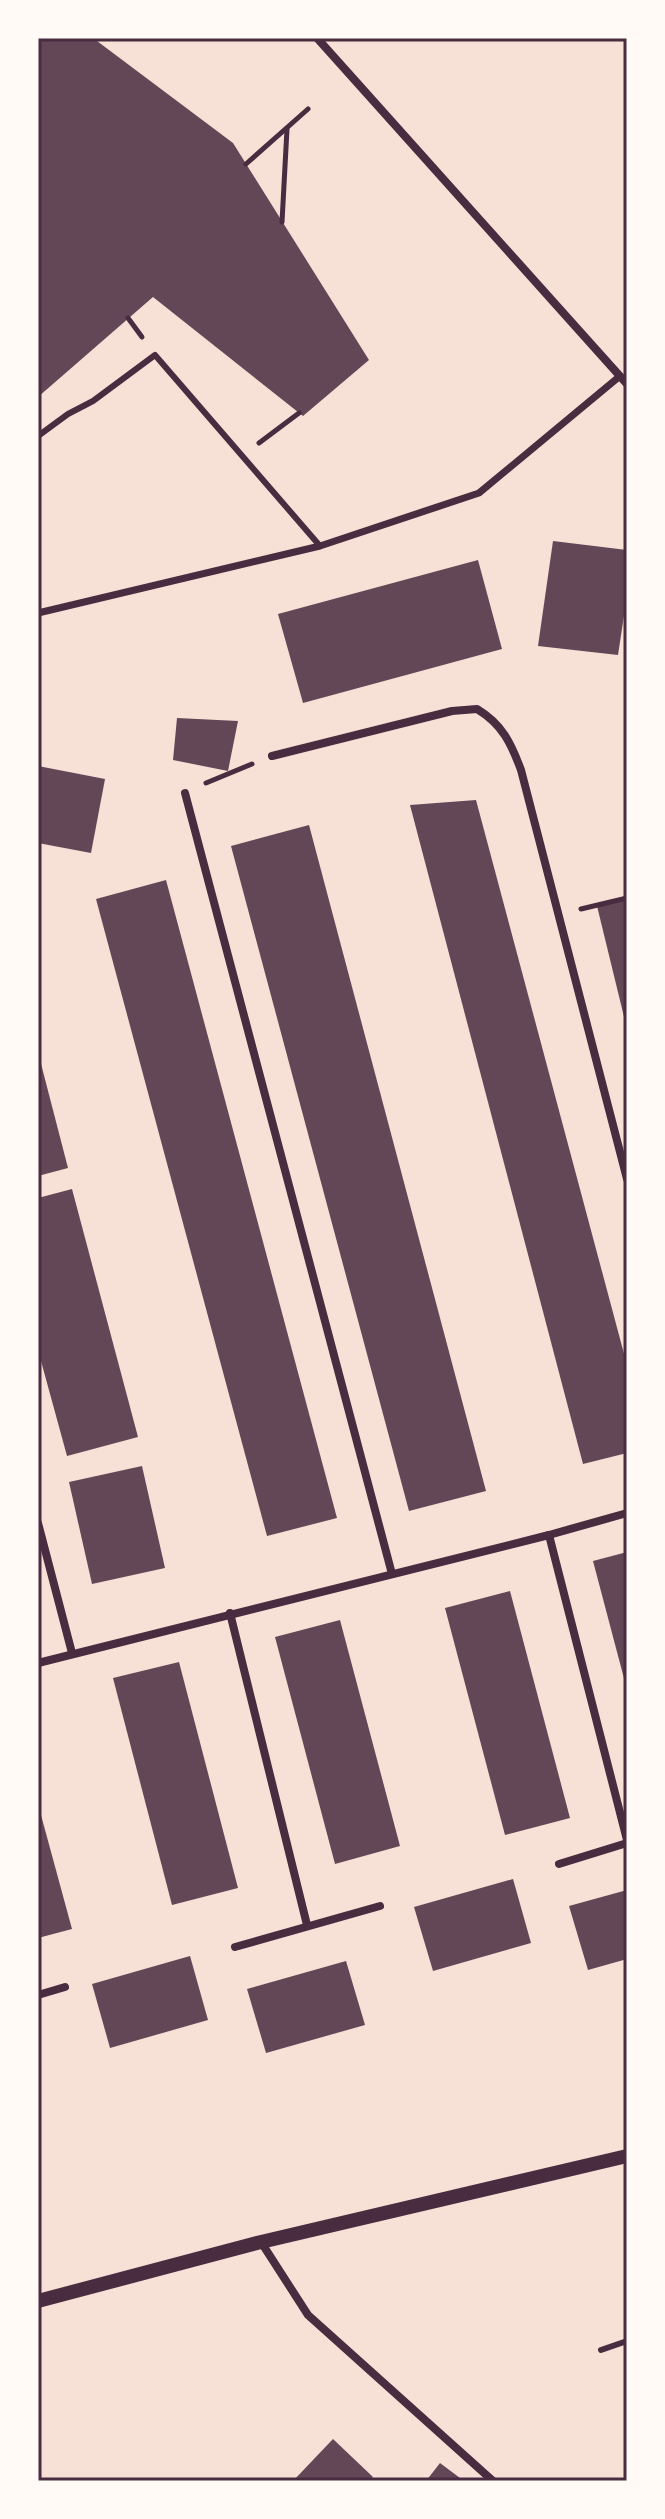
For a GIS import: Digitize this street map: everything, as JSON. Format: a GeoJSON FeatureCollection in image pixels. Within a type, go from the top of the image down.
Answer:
{"type":"FeatureCollection","features":[{"type":"Feature","properties":{"kind":"street"},"geometry":{"type":"LineString","coordinates":[[317,38],[627,384]]}},
{"type":"Feature","properties":{"kind":"street"},"geometry":{"type":"LineString","coordinates":[[38,613],[320,546],[479,493],[620,376]]}},
{"type":"Feature","properties":{"kind":"street"},"geometry":{"type":"LineString","coordinates":[[272,756],[452,711],[477,709],[502,728],[513,746],[627,1179]]}},
{"type":"Feature","properties":{"kind":"street"},"geometry":{"type":"LineString","coordinates":[[185,793],[392,1574]]}},
{"type":"Feature","properties":{"kind":"street"},"geometry":{"type":"LineString","coordinates":[[38,1663],[627,1513]]}},
{"type":"Feature","properties":{"kind":"street"},"geometry":{"type":"LineString","coordinates":[[38,1523],[72,1653]]}},
{"type":"Feature","properties":{"kind":"street"},"geometry":{"type":"LineString","coordinates":[[549,1535],[627,1842],[559,1864]]}},
{"type":"Feature","properties":{"kind":"street"},"geometry":{"type":"LineString","coordinates":[[230,1613],[307,1925]]}},
{"type":"Feature","properties":{"kind":"street"},"geometry":{"type":"LineString","coordinates":[[235,1947],[380,1906]]}},
{"type":"Feature","properties":{"kind":"street"},"geometry":{"type":"LineString","coordinates":[[38,1995],[65,1987]]}},
{"type":"Feature","properties":{"kind":"street"},"geometry":{"type":"LineString","coordinates":[[38,2301],[261,2242],[627,2156]]}},
{"type":"Feature","properties":{"kind":"street"},"geometry":{"type":"LineString","coordinates":[[261,2242],[308,2315],[493,2481]]}},
{"type":"Feature","properties":{"kind":"lane"},"geometry":{"type":"LineString","coordinates":[[38,436],[68,414],[93,401],[155,355],[320,546]]}},
{"type":"Feature","properties":{"kind":"lane"},"geometry":{"type":"LineString","coordinates":[[601,2350],[627,2341]]}},
{"type":"Feature","properties":{"kind":"path"},"geometry":{"type":"LineString","coordinates":[[246,164],[308,109]]}},
{"type":"Feature","properties":{"kind":"path"},"geometry":{"type":"LineString","coordinates":[[282,222],[287,129]]}},
{"type":"Feature","properties":{"kind":"path"},"geometry":{"type":"LineString","coordinates":[[242,456],[299,413]]}},
{"type":"Feature","properties":{"kind":"path"},"geometry":{"type":"LineString","coordinates":[[185,793],[221,775],[272,756]]}},
{"type":"Feature","properties":{"kind":"path"},"geometry":{"type":"LineString","coordinates":[[557,915],[627,898]]}},
{"type":"Feature","properties":{"kind":"building"},"geometry":{"type":"Polygon","coordinates":[[[38,38],[93,38],[233,143],[369,360],[303,416],[153,297],[38,397],[38,38]]]}},
{"type":"Feature","properties":{"kind":"building"},"geometry":{"type":"Polygon","coordinates":[[[553,541],[627,550],[627,596],[618,655],[538,646],[553,541]]]}},
{"type":"Feature","properties":{"kind":"building"},"geometry":{"type":"Polygon","coordinates":[[[478,560],[502,649],[303,703],[278,614],[478,560]]]}},
{"type":"Feature","properties":{"kind":"building"},"geometry":{"type":"Polygon","coordinates":[[[177,718],[238,721],[228,771],[173,760],[177,718]]]}},
{"type":"Feature","properties":{"kind":"building"},"geometry":{"type":"Polygon","coordinates":[[[38,766],[105,779],[91,853],[38,843],[38,766]]]}},
{"type":"Feature","properties":{"kind":"building"},"geometry":{"type":"Polygon","coordinates":[[[476,800],[627,1365],[627,1453],[583,1464],[410,805],[476,800]]]}},
{"type":"Feature","properties":{"kind":"building"},"geometry":{"type":"Polygon","coordinates":[[[309,825],[486,1491],[409,1511],[231,846],[309,825]]]}},
{"type":"Feature","properties":{"kind":"building"},"geometry":{"type":"Polygon","coordinates":[[[166,880],[337,1518],[267,1536],[96,899],[166,880]]]}},
{"type":"Feature","properties":{"kind":"building"},"geometry":{"type":"Polygon","coordinates":[[[627,899],[627,1025],[626,1025],[597,906],[627,899]]]}},
{"type":"Feature","properties":{"kind":"building"},"geometry":{"type":"Polygon","coordinates":[[[38,1057],[68,1168],[38,1176],[38,1057]]]}},
{"type":"Feature","properties":{"kind":"building"},"geometry":{"type":"Polygon","coordinates":[[[72,1189],[138,1437],[67,1456],[38,1350],[38,1198],[72,1189]]]}},
{"type":"Feature","properties":{"kind":"building"},"geometry":{"type":"Polygon","coordinates":[[[142,1466],[165,1568],[92,1584],[69,1482],[142,1466]]]}},
{"type":"Feature","properties":{"kind":"building"},"geometry":{"type":"Polygon","coordinates":[[[627,1552],[627,1686],[626,1686],[593,1561],[627,1552]]]}},
{"type":"Feature","properties":{"kind":"building"},"geometry":{"type":"Polygon","coordinates":[[[510,1591],[570,1818],[505,1835],[445,1608],[510,1591]]]}},
{"type":"Feature","properties":{"kind":"building"},"geometry":{"type":"Polygon","coordinates":[[[340,1620],[400,1846],[335,1864],[275,1637],[340,1620]]]}},
{"type":"Feature","properties":{"kind":"building"},"geometry":{"type":"Polygon","coordinates":[[[179,1662],[238,1888],[172,1905],[113,1678],[179,1662]]]}},
{"type":"Feature","properties":{"kind":"building"},"geometry":{"type":"Polygon","coordinates":[[[38,1804],[72,1929],[38,1938],[38,1804]]]}},
{"type":"Feature","properties":{"kind":"building"},"geometry":{"type":"Polygon","coordinates":[[[513,1879],[531,1943],[433,1971],[414,1907],[513,1879]]]}},
{"type":"Feature","properties":{"kind":"building"},"geometry":{"type":"Polygon","coordinates":[[[627,1890],[627,1959],[588,1970],[569,1906],[627,1890]]]}},
{"type":"Feature","properties":{"kind":"building"},"geometry":{"type":"Polygon","coordinates":[[[190,1956],[208,2020],[110,2048],[92,1984],[190,1956]]]}},
{"type":"Feature","properties":{"kind":"building"},"geometry":{"type":"Polygon","coordinates":[[[346,1961],[365,2025],[266,2053],[247,1989],[346,1961]]]}},
{"type":"Feature","properties":{"kind":"building"},"geometry":{"type":"Polygon","coordinates":[[[333,2439],[373,2477],[369,2481],[293,2481],[333,2439]]]}},
{"type":"Feature","properties":{"kind":"building"},"geometry":{"type":"Polygon","coordinates":[[[440,2463],[464,2481],[426,2481],[440,2463]]]}}]}
